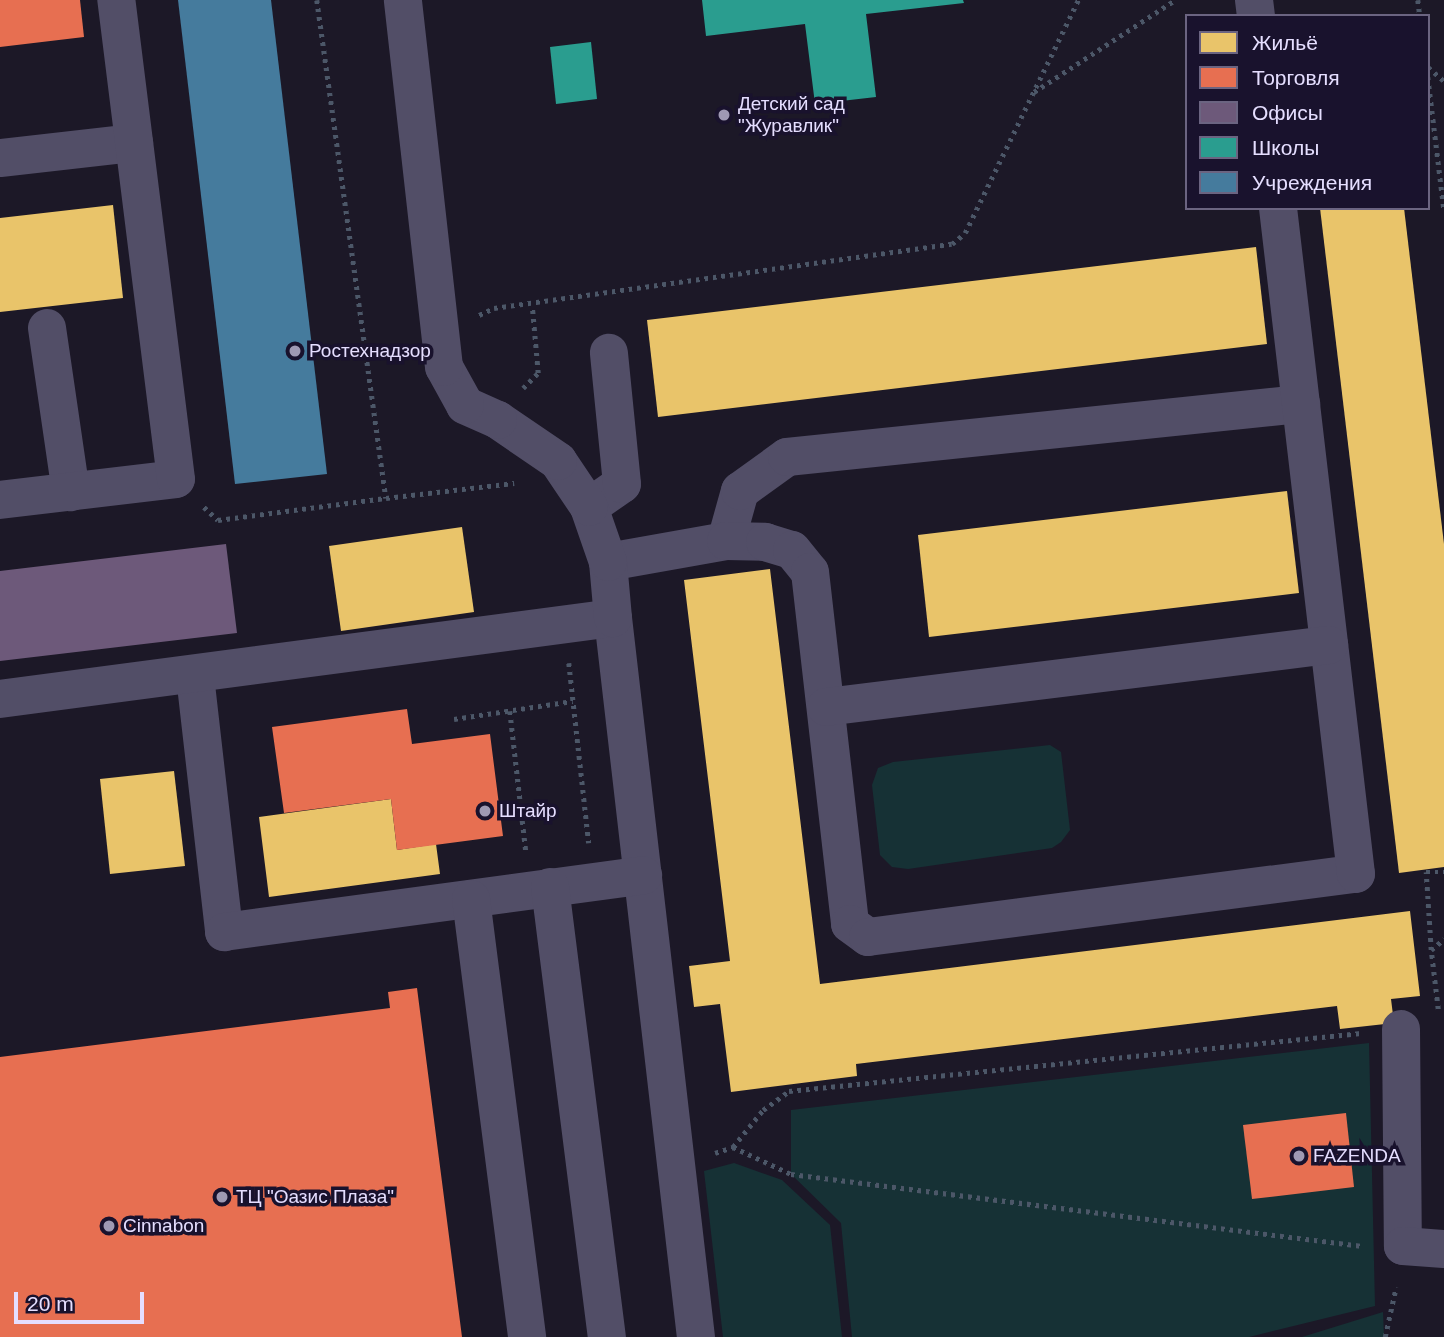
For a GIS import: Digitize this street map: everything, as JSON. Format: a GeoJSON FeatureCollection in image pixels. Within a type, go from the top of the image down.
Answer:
{"type":"FeatureCollection","features":[{"type":"Feature","properties":{"kind":"lane"},"geometry":{"type":"LineString","coordinates":[[0,500],[176,480],[116,0]]}},
{"type":"Feature","properties":{"kind":"lane"},"geometry":{"type":"LineString","coordinates":[[402,0],[444,368],[466,405],[498,420],[558,461],[589,507],[608,562],[696,1337]]}},
{"type":"Feature","properties":{"kind":"lane"},"geometry":{"type":"LineString","coordinates":[[0,159],[134,143]]}},
{"type":"Feature","properties":{"kind":"lane"},"geometry":{"type":"LineString","coordinates":[[608,562],[726,541],[765,542],[792,550],[810,572],[850,924],[868,937],[1356,874],[1278,210]]}},
{"type":"Feature","properties":{"kind":"lane"},"geometry":{"type":"LineString","coordinates":[[47,328],[71,492]]}},
{"type":"Feature","properties":{"kind":"lane"},"geometry":{"type":"LineString","coordinates":[[589,507],[622,484],[609,353]]}},
{"type":"Feature","properties":{"kind":"lane"},"geometry":{"type":"LineString","coordinates":[[726,541],[740,491],[787,457],[1301,404]]}},
{"type":"Feature","properties":{"kind":"lane"},"geometry":{"type":"LineString","coordinates":[[0,699],[195,676],[613,618]]}},
{"type":"Feature","properties":{"kind":"lane"},"geometry":{"type":"LineString","coordinates":[[826,707],[1329,645]]}},
{"type":"Feature","properties":{"kind":"lane"},"geometry":{"type":"LineString","coordinates":[[195,676],[224,932],[643,875]]}},
{"type":"Feature","properties":{"kind":"lane"},"geometry":{"type":"LineString","coordinates":[[541,889],[607,1337]]}},
{"type":"Feature","properties":{"kind":"lane"},"geometry":{"type":"LineString","coordinates":[[471,898],[527,1337]]}},
{"type":"Feature","properties":{"kind":"lane"},"geometry":{"type":"LineString","coordinates":[[1401,1029],[1403,1246],[1444,1249]]}},
{"type":"Feature","properties":{"kind":"path"},"geometry":{"type":"LineString","coordinates":[[470,323],[494,308],[532,306],[952,244],[965,233],[1078,0]]}},
{"type":"Feature","properties":{"kind":"path"},"geometry":{"type":"LineString","coordinates":[[1034,93],[1175,0]]}},
{"type":"Feature","properties":{"kind":"path"},"geometry":{"type":"LineString","coordinates":[[1430,68],[1444,81]]}},
{"type":"Feature","properties":{"kind":"path"},"geometry":{"type":"LineString","coordinates":[[1430,94],[1444,209]]}},
{"type":"Feature","properties":{"kind":"path"},"geometry":{"type":"LineString","coordinates":[[508,393],[534,382],[538,373],[532,306]]}},
{"type":"Feature","properties":{"kind":"path"},"geometry":{"type":"LineString","coordinates":[[176,480],[218,520],[386,498]]}},
{"type":"Feature","properties":{"kind":"path"},"geometry":{"type":"LineString","coordinates":[[565,625],[589,846]]}},
{"type":"Feature","properties":{"kind":"path"},"geometry":{"type":"LineString","coordinates":[[454,719],[573,701]]}},
{"type":"Feature","properties":{"kind":"path"},"geometry":{"type":"LineString","coordinates":[[510,711],[541,889]]}},
{"type":"Feature","properties":{"kind":"path"},"geometry":{"type":"LineString","coordinates":[[1439,1018],[1426,873],[1444,872]]}},
{"type":"Feature","properties":{"kind":"path"},"geometry":{"type":"LineString","coordinates":[[1431,950],[1444,939]]}},
{"type":"Feature","properties":{"kind":"path"},"geometry":{"type":"LineString","coordinates":[[733,1147],[791,1174],[1375,1248],[1403,1246],[1385,1337]]}},
{"type":"Feature","properties":{"kind":"green space"},"geometry":{"type":"Polygon","coordinates":[[[1050,745],[1061,752],[1070,830],[1061,842],[1052,848],[908,869],[892,867],[880,855],[872,785],[878,768],[893,762],[1050,745]]]}},
{"type":"Feature","properties":{"kind":"green space"},"geometry":{"type":"Polygon","coordinates":[[[1369,1043],[1375,1306],[1249,1337],[852,1337],[841,1223],[791,1174],[791,1110],[1369,1043]]]}},
{"type":"Feature","properties":{"kind":"green space"},"geometry":{"type":"Polygon","coordinates":[[[734,1163],[782,1180],[830,1225],[842,1337],[723,1337],[704,1171],[734,1163]]]}},
{"type":"Feature","properties":{"kind":"green space"},"geometry":{"type":"Polygon","coordinates":[[[1383,1312],[1384,1337],[1302,1337],[1383,1312]]]}},
{"type":"Feature","properties":{"kind":"building: Жильё"},"geometry":{"type":"Polygon","coordinates":[[[113,205],[123,298],[0,312],[0,218],[113,205]]]}},
{"type":"Feature","properties":{"kind":"building: Жильё"},"geometry":{"type":"Polygon","coordinates":[[[1320,210],[1404,210],[1444,544],[1444,867],[1399,873],[1320,210]]]}},
{"type":"Feature","properties":{"kind":"building: Жильё"},"geometry":{"type":"Polygon","coordinates":[[[1256,247],[1267,344],[658,417],[647,320],[1256,247]]]}},
{"type":"Feature","properties":{"kind":"building: Жильё"},"geometry":{"type":"Polygon","coordinates":[[[1287,491],[1299,593],[929,637],[918,535],[1287,491]]]}},
{"type":"Feature","properties":{"kind":"building: Жильё"},"geometry":{"type":"Polygon","coordinates":[[[462,527],[474,612],[341,631],[329,546],[462,527]]]}},
{"type":"Feature","properties":{"kind":"building: Жильё"},"geometry":{"type":"Polygon","coordinates":[[[770,569],[820,984],[1410,911],[1420,996],[1391,999],[1394,1023],[1340,1029],[1337,1006],[856,1064],[857,1076],[731,1092],[720,1004],[694,1007],[689,966],[730,961],[684,580],[770,569]]]}},
{"type":"Feature","properties":{"kind":"building: Жильё"},"geometry":{"type":"Polygon","coordinates":[[[174,771],[185,866],[110,874],[100,779],[174,771]]]}},
{"type":"Feature","properties":{"kind":"building: Жильё"},"geometry":{"type":"Polygon","coordinates":[[[391,799],[397,850],[436,844],[440,874],[269,897],[259,817],[391,799]]]}},
{"type":"Feature","properties":{"kind":"building: Торговля"},"geometry":{"type":"Polygon","coordinates":[[[0,0],[80,0],[84,37],[0,47],[0,0]]]}},
{"type":"Feature","properties":{"kind":"building: Торговля"},"geometry":{"type":"Polygon","coordinates":[[[407,709],[412,744],[490,734],[503,836],[397,850],[391,799],[284,813],[272,727],[407,709]]]}},
{"type":"Feature","properties":{"kind":"building: Торговля","name":"ТЦ \"Оазис Плаза\""},"geometry":{"type":"Polygon","coordinates":[[[417,988],[462,1337],[0,1337],[0,1057],[390,1008],[388,992],[417,988]]]}},
{"type":"Feature","properties":{"kind":"building: Торговля","name":"FAZENDA"},"geometry":{"type":"Polygon","coordinates":[[[1346,1113],[1354,1187],[1252,1199],[1243,1125],[1346,1113]]]}},
{"type":"Feature","properties":{"kind":"building: Офисы"},"geometry":{"type":"Polygon","coordinates":[[[226,544],[237,633],[0,661],[0,571],[226,544]]]}},
{"type":"Feature","properties":{"kind":"building: Школы"},"geometry":{"type":"Polygon","coordinates":[[[702,0],[963,0],[964,3],[866,14],[876,97],[815,104],[805,24],[706,36],[702,0]]]}},
{"type":"Feature","properties":{"kind":"building: Школы"},"geometry":{"type":"Polygon","coordinates":[[[591,42],[597,99],[556,104],[550,47],[591,42]]]}},
{"type":"Feature","properties":{"kind":"building: Учреждения"},"geometry":{"type":"Polygon","coordinates":[[[178,0],[271,0],[327,474],[235,484],[178,0]]]}},
{"type":"Feature","properties":{"kind":"place","name":"Детский сад \"Журавлик\""},"geometry":{"type":"Point","coordinates":[724,115]}},
{"type":"Feature","properties":{"kind":"place","name":"Ростехнадзор"},"geometry":{"type":"Point","coordinates":[295,351]}},
{"type":"Feature","properties":{"kind":"place","name":"Штайр"},"geometry":{"type":"Point","coordinates":[485,811]}},
{"type":"Feature","properties":{"kind":"place","name":"FAZENDA"},"geometry":{"type":"Point","coordinates":[1299,1156]}},
{"type":"Feature","properties":{"kind":"place","name":"ТЦ \"Оазис Плаза\""},"geometry":{"type":"Point","coordinates":[222,1197]}},
{"type":"Feature","properties":{"kind":"place","name":"Cinnabon"},"geometry":{"type":"Point","coordinates":[109,1226]}}]}
